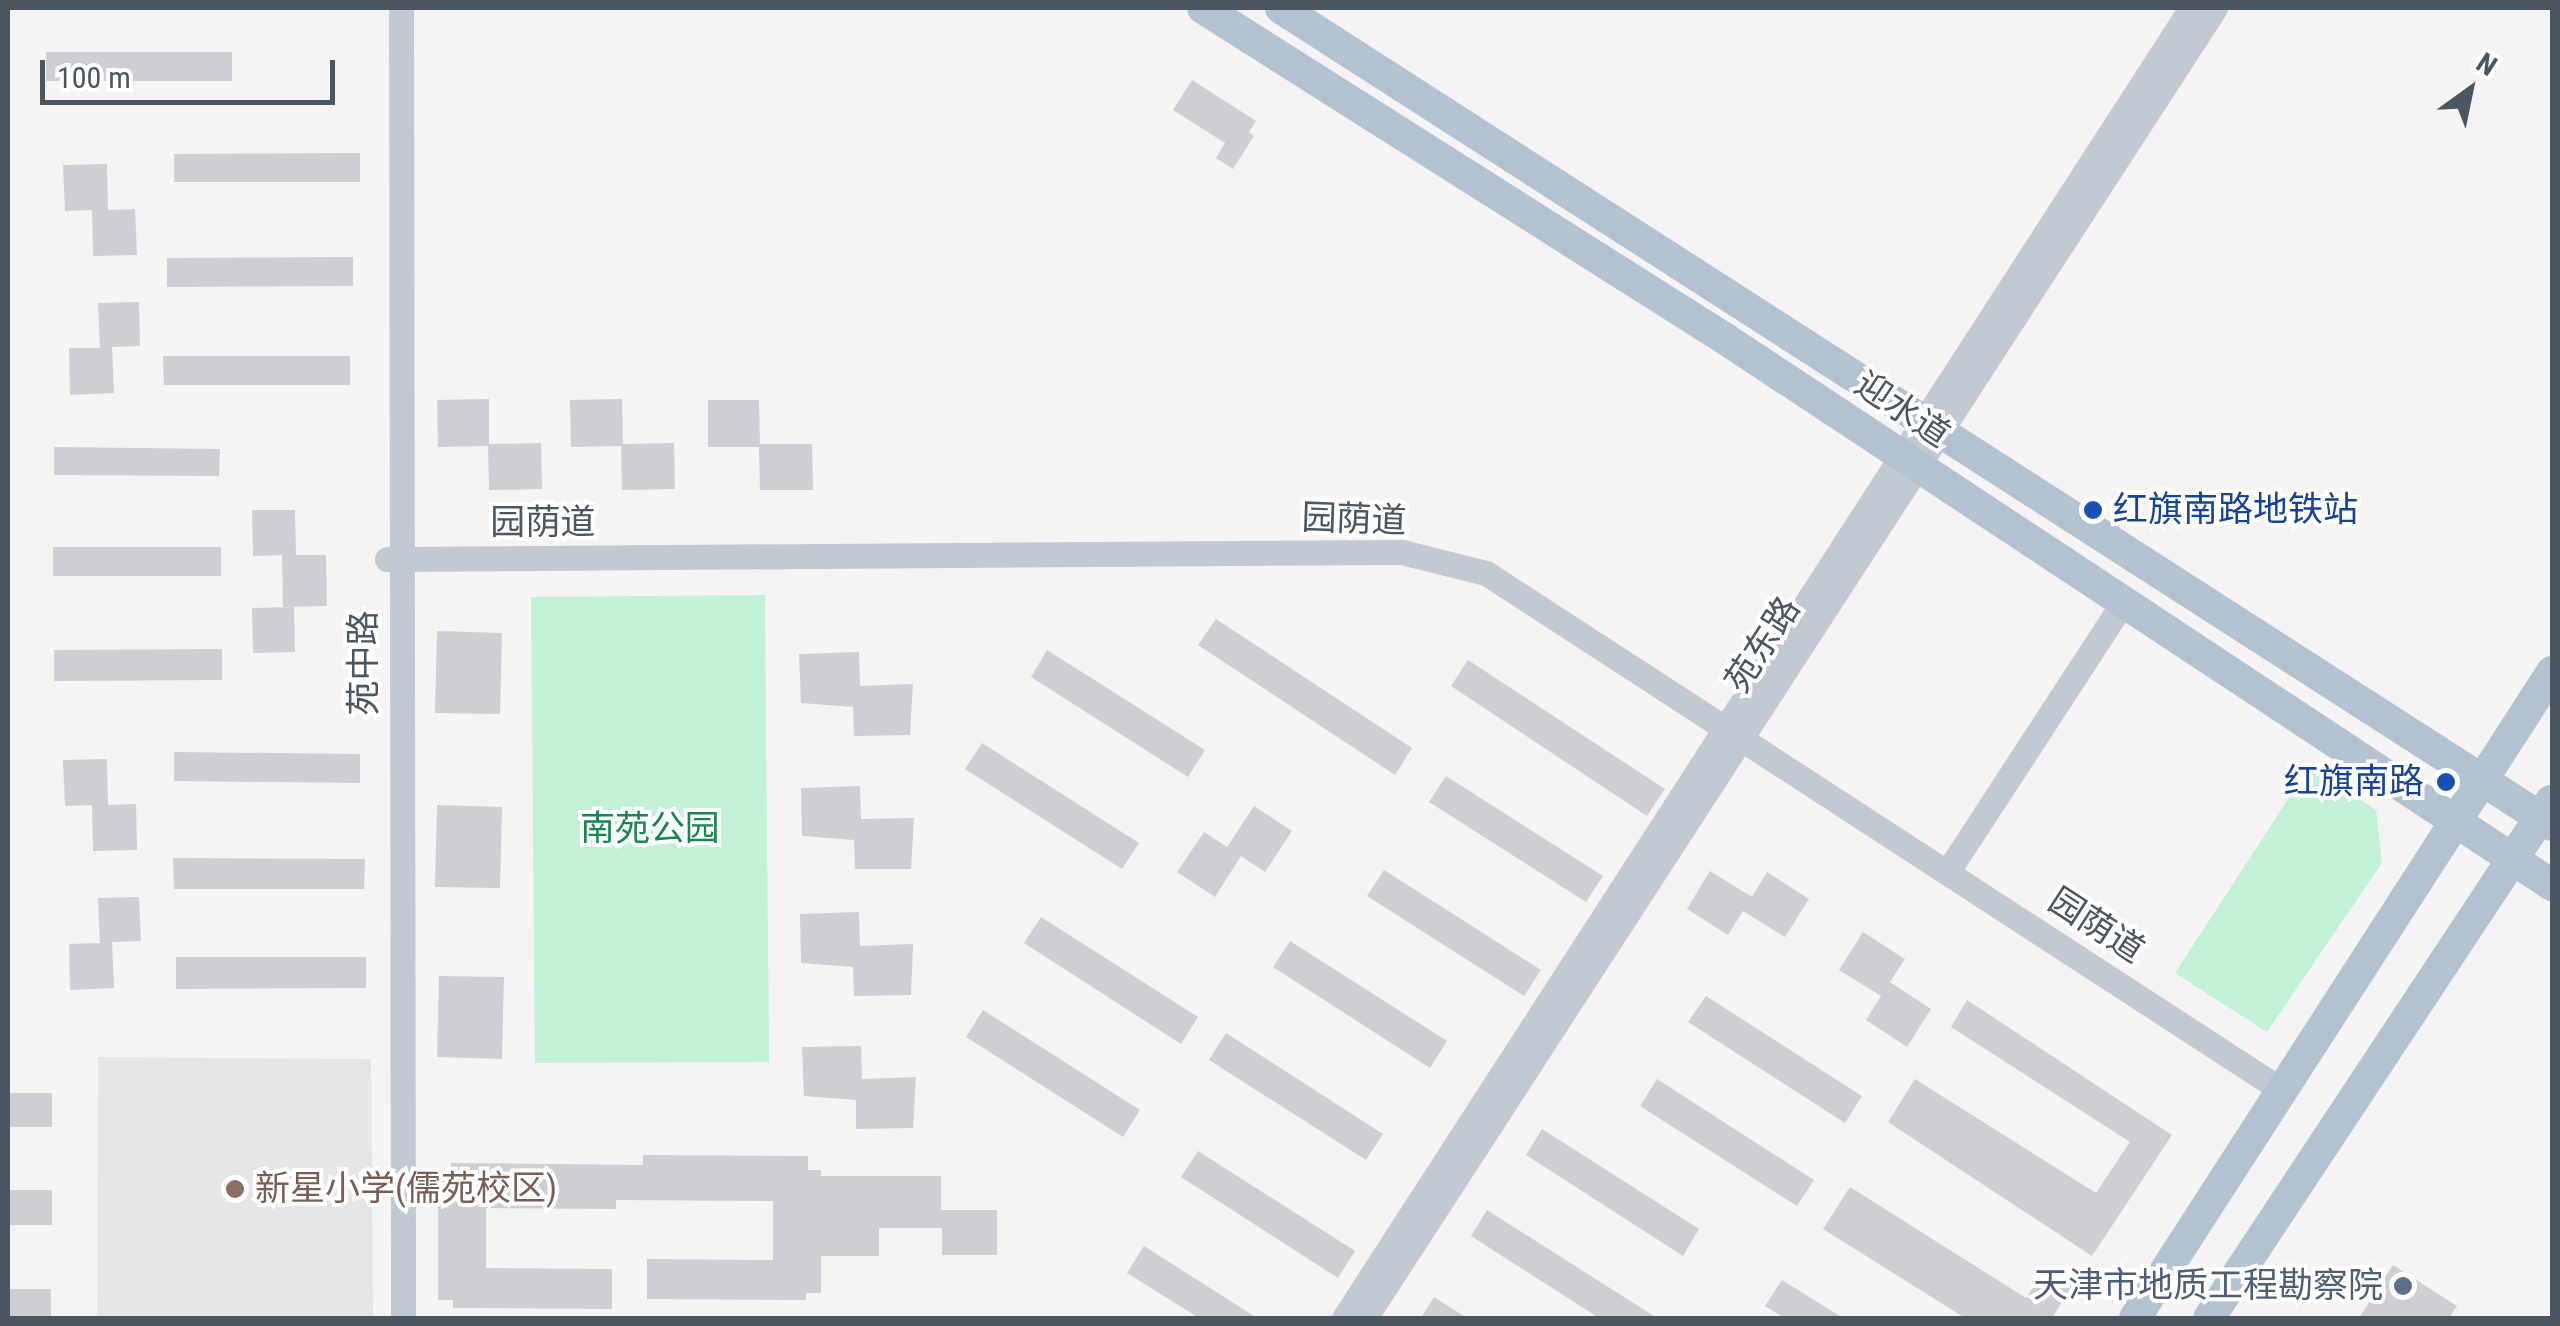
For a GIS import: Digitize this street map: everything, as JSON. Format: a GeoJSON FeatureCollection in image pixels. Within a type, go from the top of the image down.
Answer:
{"type":"FeatureCollection","features":[{"type":"Feature","properties":{"kind":"main road","name":"迎水道"},"geometry":{"type":"LineString","coordinates":[[1203,8],[2124,601],[2552,885]]}},
{"type":"Feature","properties":{"kind":"main road","name":"迎水道"},"geometry":{"type":"LineString","coordinates":[[1281,8],[1936,422],[2483,779],[2548,813]]}},
{"type":"Feature","properties":{"kind":"main road"},"geometry":{"type":"LineString","coordinates":[[2135,1318],[2552,672]]}},
{"type":"Feature","properties":{"kind":"main road"},"geometry":{"type":"LineString","coordinates":[[2209,1318],[2513,859],[2548,813]]}},
{"type":"Feature","properties":{"kind":"street","name":"苑中路"},"geometry":{"type":"LineString","coordinates":[[388,1318],[392,8]]}},
{"type":"Feature","properties":{"kind":"street","name":"苑中路"},"geometry":{"type":"LineString","coordinates":[[401,8],[392,559],[403,1318]]}},
{"type":"Feature","properties":{"kind":"street","name":"苑东路"},"geometry":{"type":"LineString","coordinates":[[1365,1318],[1936,422],[2192,8]]}},
{"type":"Feature","properties":{"kind":"street","name":"苑东路"},"geometry":{"type":"LineString","coordinates":[[1936,422],[2215,8]]}},
{"type":"Feature","properties":{"kind":"street","name":"园荫道"},"geometry":{"type":"LineString","coordinates":[[392,559],[1402,552],[1486,573],[2283,1091]]}},
{"type":"Feature","properties":{"kind":"street"},"geometry":{"type":"LineString","coordinates":[[1948,871],[2124,601]]}},
{"type":"Feature","properties":{"kind":"street","name":"苑东路"},"geometry":{"type":"LineString","coordinates":[[1344,1318],[1735,735]]}},
{"type":"Feature","properties":{"kind":"shaded area","name":"新星小学(儒苑校区)"},"geometry":{"type":"Polygon","coordinates":[[[98,1057],[371,1059],[373,1318],[97,1318],[98,1057]]]}},
{"type":"Feature","properties":{"kind":"green space","name":"南苑公园"},"geometry":{"type":"Polygon","coordinates":[[[765,595],[769,1062],[535,1063],[531,597],[765,595]]]}},
{"type":"Feature","properties":{"kind":"green space"},"geometry":{"type":"Polygon","coordinates":[[[2309,767],[2376,810],[2382,863],[2267,1032],[2175,973],[2309,767]]]}},
{"type":"Feature","properties":{"kind":"building"},"geometry":{"type":"Polygon","coordinates":[[[46,52],[232,52],[232,81],[46,81],[46,52]]]}},
{"type":"Feature","properties":{"kind":"building"},"geometry":{"type":"Polygon","coordinates":[[[1192,80],[1256,121],[1249,132],[1254,136],[1233,169],[1216,158],[1225,143],[1173,110],[1192,80]]]}},
{"type":"Feature","properties":{"kind":"building"},"geometry":{"type":"Polygon","coordinates":[[[360,153],[360,182],[174,182],[174,154],[360,153]]]}},
{"type":"Feature","properties":{"kind":"building"},"geometry":{"type":"Polygon","coordinates":[[[107,164],[108,210],[135,209],[137,255],[93,256],[92,210],[65,211],[63,165],[107,164]]]}},
{"type":"Feature","properties":{"kind":"building"},"geometry":{"type":"Polygon","coordinates":[[[353,257],[353,286],[167,287],[167,258],[353,257]]]}},
{"type":"Feature","properties":{"kind":"building"},"geometry":{"type":"Polygon","coordinates":[[[139,302],[140,346],[112,347],[114,393],[70,395],[69,348],[100,348],[98,303],[139,302]]]}},
{"type":"Feature","properties":{"kind":"building"},"geometry":{"type":"Polygon","coordinates":[[[163,356],[350,356],[350,385],[164,385],[163,356]]]}},
{"type":"Feature","properties":{"kind":"building"},"geometry":{"type":"Polygon","coordinates":[[[489,399],[489,444],[541,443],[542,489],[489,490],[488,446],[438,447],[437,400],[489,399]]]}},
{"type":"Feature","properties":{"kind":"building"},"geometry":{"type":"Polygon","coordinates":[[[622,399],[623,444],[674,443],[675,489],[622,490],[621,446],[571,447],[570,400],[622,399]]]}},
{"type":"Feature","properties":{"kind":"building"},"geometry":{"type":"Polygon","coordinates":[[[708,400],[759,400],[760,444],[812,444],[813,490],[760,490],[759,447],[708,447],[708,400]]]}},
{"type":"Feature","properties":{"kind":"building"},"geometry":{"type":"Polygon","coordinates":[[[54,447],[220,449],[219,476],[54,475],[54,447]]]}},
{"type":"Feature","properties":{"kind":"building"},"geometry":{"type":"Polygon","coordinates":[[[252,510],[295,510],[296,555],[326,555],[327,606],[283,607],[282,555],[253,556],[252,510]]]}},
{"type":"Feature","properties":{"kind":"building"},"geometry":{"type":"Polygon","coordinates":[[[53,547],[221,547],[221,576],[53,576],[53,547]]]}},
{"type":"Feature","properties":{"kind":"building"},"geometry":{"type":"Polygon","coordinates":[[[294,607],[295,652],[253,653],[252,608],[294,607]]]}},
{"type":"Feature","properties":{"kind":"building"},"geometry":{"type":"Polygon","coordinates":[[[1216,619],[1412,748],[1395,775],[1198,645],[1216,619]]]}},
{"type":"Feature","properties":{"kind":"building"},"geometry":{"type":"Polygon","coordinates":[[[437,631],[502,633],[500,714],[435,713],[437,631]]]}},
{"type":"Feature","properties":{"kind":"building"},"geometry":{"type":"Polygon","coordinates":[[[222,649],[222,680],[54,681],[54,650],[222,649]]]}},
{"type":"Feature","properties":{"kind":"building"},"geometry":{"type":"Polygon","coordinates":[[[1047,650],[1205,750],[1188,777],[1031,677],[1047,650]]]}},
{"type":"Feature","properties":{"kind":"building"},"geometry":{"type":"Polygon","coordinates":[[[859,652],[860,686],[913,684],[910,735],[854,736],[853,707],[801,703],[799,654],[859,652]]]}},
{"type":"Feature","properties":{"kind":"building"},"geometry":{"type":"Polygon","coordinates":[[[1468,660],[1665,789],[1647,816],[1451,686],[1468,660]]]}},
{"type":"Feature","properties":{"kind":"building"},"geometry":{"type":"Polygon","coordinates":[[[982,743],[1139,843],[1122,869],[965,769],[982,743]]]}},
{"type":"Feature","properties":{"kind":"building"},"geometry":{"type":"Polygon","coordinates":[[[174,752],[360,754],[360,783],[174,781],[174,752]]]}},
{"type":"Feature","properties":{"kind":"building"},"geometry":{"type":"Polygon","coordinates":[[[107,759],[108,805],[136,804],[137,850],[93,851],[92,805],[65,806],[63,760],[107,759]]]}},
{"type":"Feature","properties":{"kind":"building"},"geometry":{"type":"Polygon","coordinates":[[[1446,776],[1603,876],[1586,902],[1429,802],[1446,776]]]}},
{"type":"Feature","properties":{"kind":"building"},"geometry":{"type":"Polygon","coordinates":[[[860,786],[861,819],[914,818],[911,869],[855,869],[854,840],[802,836],[801,788],[860,786]]]}},
{"type":"Feature","properties":{"kind":"building"},"geometry":{"type":"Polygon","coordinates":[[[437,805],[502,807],[500,888],[435,887],[437,805]]]}},
{"type":"Feature","properties":{"kind":"building"},"geometry":{"type":"Polygon","coordinates":[[[1254,806],[1292,831],[1265,872],[1241,856],[1215,897],[1177,872],[1204,832],[1227,847],[1254,806]]]}},
{"type":"Feature","properties":{"kind":"building"},"geometry":{"type":"Polygon","coordinates":[[[173,858],[365,859],[364,889],[174,889],[173,858]]]}},
{"type":"Feature","properties":{"kind":"building"},"geometry":{"type":"Polygon","coordinates":[[[1384,870],[1541,970],[1524,996],[1367,896],[1384,870]]]}},
{"type":"Feature","properties":{"kind":"building"},"geometry":{"type":"Polygon","coordinates":[[[1710,871],[1752,897],[1767,872],[1809,899],[1785,937],[1743,911],[1728,935],[1687,909],[1710,871]]]}},
{"type":"Feature","properties":{"kind":"building"},"geometry":{"type":"Polygon","coordinates":[[[139,897],[141,941],[112,942],[114,988],[70,990],[69,944],[100,943],[98,898],[139,897]]]}},
{"type":"Feature","properties":{"kind":"building"},"geometry":{"type":"Polygon","coordinates":[[[859,912],[860,946],[913,944],[911,995],[854,996],[853,967],[801,963],[800,914],[859,912]]]}},
{"type":"Feature","properties":{"kind":"building"},"geometry":{"type":"Polygon","coordinates":[[[1041,917],[1198,1017],[1181,1044],[1024,943],[1041,917]]]}},
{"type":"Feature","properties":{"kind":"building"},"geometry":{"type":"Polygon","coordinates":[[[1863,932],[1905,959],[1890,982],[1931,1009],[1907,1047],[1866,1020],[1881,996],[1839,970],[1863,932]]]}},
{"type":"Feature","properties":{"kind":"building"},"geometry":{"type":"Polygon","coordinates":[[[1290,941],[1447,1041],[1430,1068],[1273,967],[1290,941]]]}},
{"type":"Feature","properties":{"kind":"building"},"geometry":{"type":"Polygon","coordinates":[[[176,957],[366,957],[366,988],[176,989],[176,957]]]}},
{"type":"Feature","properties":{"kind":"building"},"geometry":{"type":"Polygon","coordinates":[[[439,976],[504,977],[502,1059],[437,1057],[439,976]]]}},
{"type":"Feature","properties":{"kind":"building"},"geometry":{"type":"Polygon","coordinates":[[[1706,996],[1862,1096],[1845,1123],[1688,1022],[1706,996]]]}},
{"type":"Feature","properties":{"kind":"building"},"geometry":{"type":"Polygon","coordinates":[[[1967,1000],[2172,1135],[2092,1256],[1888,1122],[1915,1079],[2096,1193],[2130,1142],[1951,1027],[1967,1000]]]}},
{"type":"Feature","properties":{"kind":"building"},"geometry":{"type":"Polygon","coordinates":[[[983,1010],[1140,1110],[1123,1137],[966,1037],[983,1010]]]}},
{"type":"Feature","properties":{"kind":"building"},"geometry":{"type":"Polygon","coordinates":[[[1226,1033],[1383,1134],[1366,1160],[1209,1060],[1226,1033]]]}},
{"type":"Feature","properties":{"kind":"building"},"geometry":{"type":"Polygon","coordinates":[[[861,1046],[862,1079],[916,1077],[913,1128],[856,1129],[856,1100],[804,1096],[802,1047],[861,1046]]]}},
{"type":"Feature","properties":{"kind":"building"},"geometry":{"type":"Polygon","coordinates":[[[1657,1079],[1814,1180],[1797,1206],[1640,1106],[1657,1079]]]}},
{"type":"Feature","properties":{"kind":"building"},"geometry":{"type":"Polygon","coordinates":[[[8,1093],[52,1093],[52,1127],[8,1127],[8,1093]]]}},
{"type":"Feature","properties":{"kind":"building"},"geometry":{"type":"Polygon","coordinates":[[[1542,1129],[1699,1229],[1683,1256],[1526,1155],[1542,1129]]]}},
{"type":"Feature","properties":{"kind":"building"},"geometry":{"type":"Polygon","coordinates":[[[1198,1151],[1355,1251],[1338,1278],[1181,1177],[1198,1151]]]}},
{"type":"Feature","properties":{"kind":"building"},"geometry":{"type":"Polygon","coordinates":[[[643,1155],[808,1156],[808,1170],[821,1170],[821,1176],[941,1176],[941,1210],[997,1210],[997,1255],[942,1255],[942,1228],[879,1228],[879,1256],[821,1256],[821,1293],[806,1293],[806,1300],[647,1299],[647,1259],[773,1260],[773,1201],[616,1200],[616,1209],[486,1208],[486,1268],[612,1269],[612,1309],[453,1308],[453,1300],[438,1300],[438,1177],[451,1178],[451,1163],[643,1165],[643,1155]]]}},
{"type":"Feature","properties":{"kind":"building"},"geometry":{"type":"Polygon","coordinates":[[[1850,1187],[2026,1298],[2047,1266],[2074,1283],[2052,1318],[1965,1318],[1823,1229],[1850,1187]]]}},
{"type":"Feature","properties":{"kind":"building"},"geometry":{"type":"Polygon","coordinates":[[[8,1190],[52,1190],[52,1225],[8,1225],[8,1190]]]}},
{"type":"Feature","properties":{"kind":"building"},"geometry":{"type":"Polygon","coordinates":[[[1487,1210],[1657,1318],[1599,1318],[1471,1236],[1487,1210]]]}},
{"type":"Feature","properties":{"kind":"building"},"geometry":{"type":"Polygon","coordinates":[[[1144,1246],[1257,1318],[1199,1318],[1127,1273],[1144,1246]]]}},
{"type":"Feature","properties":{"kind":"building","name":"天津市地质工程勘察院"},"geometry":{"type":"Polygon","coordinates":[[[2393,1265],[2457,1306],[2449,1318],[2359,1318],[2393,1265]]]}},
{"type":"Feature","properties":{"kind":"building"},"geometry":{"type":"Polygon","coordinates":[[[1782,1280],[1843,1318],[1784,1318],[1765,1306],[1782,1280]]]}},
{"type":"Feature","properties":{"kind":"building"},"geometry":{"type":"Polygon","coordinates":[[[8,1289],[51,1289],[51,1318],[8,1318],[8,1289]]]}},
{"type":"Feature","properties":{"kind":"building"},"geometry":{"type":"Polygon","coordinates":[[[1434,1297],[1467,1318],[1421,1318],[1434,1297]]]}},
{"type":"Feature","properties":{"kind":"place","name":"红旗南路地铁站"},"geometry":{"type":"Point","coordinates":[2093,510]}},
{"type":"Feature","properties":{"kind":"place","name":"红旗南路"},"geometry":{"type":"Point","coordinates":[2446,782]}},
{"type":"Feature","properties":{"kind":"place","name":"新星小学(儒苑校区)"},"geometry":{"type":"Point","coordinates":[235,1189]}},
{"type":"Feature","properties":{"kind":"place","name":"天津市地质工程勘察院"},"geometry":{"type":"Point","coordinates":[2403,1286]}}]}
